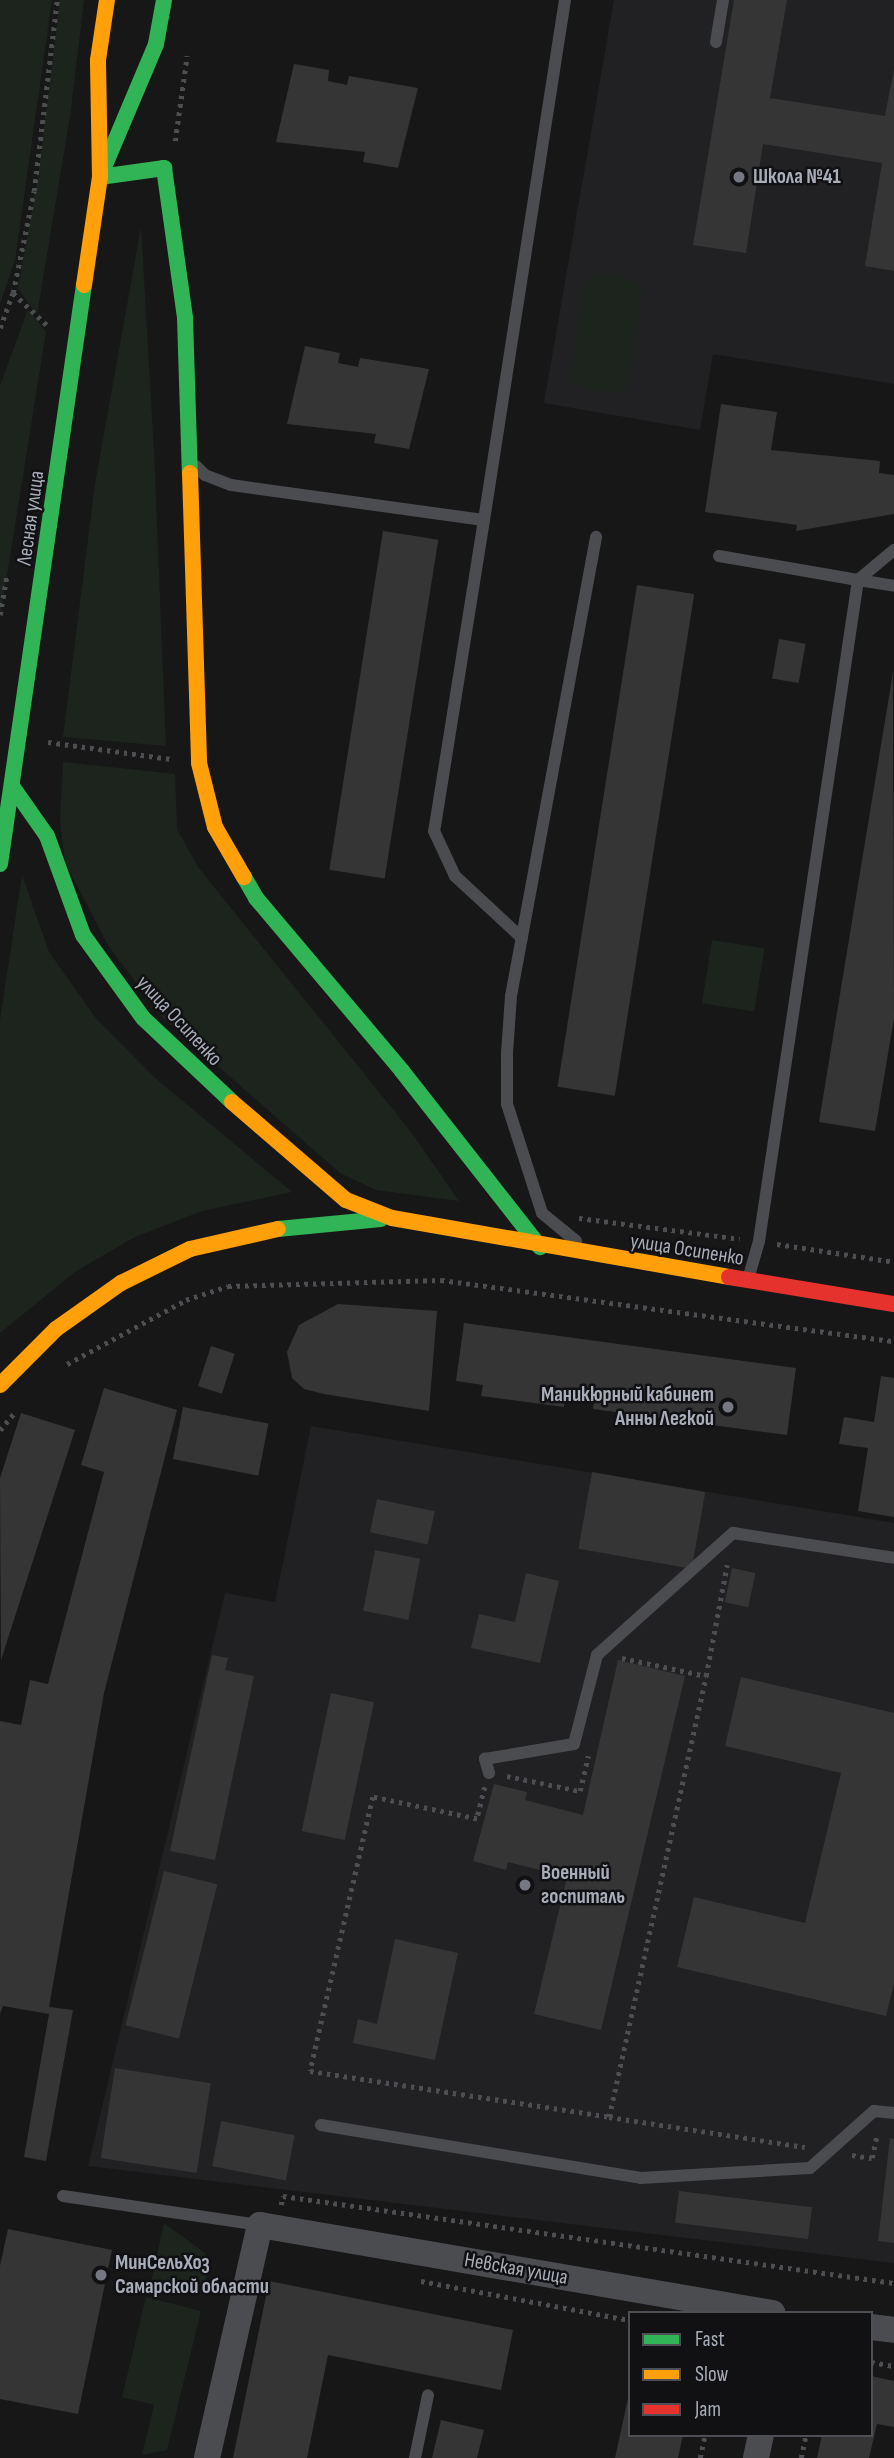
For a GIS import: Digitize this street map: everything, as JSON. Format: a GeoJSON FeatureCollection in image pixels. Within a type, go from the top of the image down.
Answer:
{"type":"FeatureCollection","features":[{"type":"Feature","properties":{"kind":"main road","name":"Лесная улица"},"geometry":{"type":"LineString","coordinates":[[0,864],[100,177],[98,60],[107,0]]}},
{"type":"Feature","properties":{"kind":"main road","name":"Лесная улица"},"geometry":{"type":"LineString","coordinates":[[100,177],[156,44],[164,0]]}},
{"type":"Feature","properties":{"kind":"main road"},"geometry":{"type":"LineString","coordinates":[[100,177],[164,168],[185,318],[199,763],[215,827],[256,898],[393,1061],[540,1247]]}},
{"type":"Feature","properties":{"kind":"main road","name":"улица Осипенко"},"geometry":{"type":"LineString","coordinates":[[12,786],[47,836],[83,935],[143,1018],[182,1059],[346,1200],[392,1219],[540,1247],[894,1304]]}},
{"type":"Feature","properties":{"kind":"main road","name":"улица Осипенко"},"geometry":{"type":"LineString","coordinates":[[0,1385],[56,1329],[121,1283],[190,1249],[301,1224],[392,1219]]}},
{"type":"Feature","properties":{"kind":"street","name":"Невская улица"},"geometry":{"type":"LineString","coordinates":[[267,2226],[760,2311]]}},
{"type":"Feature","properties":{"kind":"street"},"geometry":{"type":"LineString","coordinates":[[207,2458],[267,2226]]}},
{"type":"Feature","properties":{"kind":"street"},"geometry":{"type":"LineString","coordinates":[[873,2327],[894,2330]]}},
{"type":"Feature","properties":{"kind":"street"},"geometry":{"type":"LineString","coordinates":[[756,2458],[761,2437]]}},
{"type":"Feature","properties":{"kind":"lane"},"geometry":{"type":"LineString","coordinates":[[522,939],[455,876],[434,831],[565,0]]}},
{"type":"Feature","properties":{"kind":"lane"},"geometry":{"type":"LineString","coordinates":[[716,43],[723,0]]}},
{"type":"Feature","properties":{"kind":"lane"},"geometry":{"type":"LineString","coordinates":[[189,460],[205,475],[231,485],[484,520]]}},
{"type":"Feature","properties":{"kind":"lane"},"geometry":{"type":"LineString","coordinates":[[596,537],[511,996],[507,1104],[542,1213],[596,1256]]}},
{"type":"Feature","properties":{"kind":"lane"},"geometry":{"type":"LineString","coordinates":[[747,1281],[759,1241],[858,580],[894,550]]}},
{"type":"Feature","properties":{"kind":"lane"},"geometry":{"type":"LineString","coordinates":[[719,556],[894,586]]}},
{"type":"Feature","properties":{"kind":"lane"},"geometry":{"type":"LineString","coordinates":[[489,1773],[485,1759],[575,1744],[597,1655],[733,1533],[894,1558]]}},
{"type":"Feature","properties":{"kind":"lane"},"geometry":{"type":"LineString","coordinates":[[321,2125],[641,2178],[810,2168],[874,2111],[894,2113]]}},
{"type":"Feature","properties":{"kind":"lane"},"geometry":{"type":"LineString","coordinates":[[63,2196],[267,2226]]}},
{"type":"Feature","properties":{"kind":"lane"},"geometry":{"type":"LineString","coordinates":[[415,2458],[428,2395]]}},
{"type":"Feature","properties":{"kind":"path"},"geometry":{"type":"LineString","coordinates":[[0,328],[13,293],[34,191],[57,0]]}},
{"type":"Feature","properties":{"kind":"path"},"geometry":{"type":"LineString","coordinates":[[177,153],[188,51]]}},
{"type":"Feature","properties":{"kind":"path"},"geometry":{"type":"LineString","coordinates":[[62,747],[170,759]]}},
{"type":"Feature","properties":{"kind":"path"},"geometry":{"type":"LineString","coordinates":[[542,1213],[759,1241],[894,1262]]}},
{"type":"Feature","properties":{"kind":"path"},"geometry":{"type":"LineString","coordinates":[[58,1370],[186,1300],[228,1286],[441,1280],[894,1342]]}},
{"type":"Feature","properties":{"kind":"path"},"geometry":{"type":"LineString","coordinates":[[0,1430],[17,1409]]}},
{"type":"Feature","properties":{"kind":"path"},"geometry":{"type":"LineString","coordinates":[[609,2117],[706,1675],[733,1533]]}},
{"type":"Feature","properties":{"kind":"path"},"geometry":{"type":"LineString","coordinates":[[611,1656],[706,1675]]}},
{"type":"Feature","properties":{"kind":"path"},"geometry":{"type":"LineString","coordinates":[[589,1750],[580,1791],[489,1773],[477,1819],[373,1797],[310,2071],[872,2158],[878,2126]]}},
{"type":"Feature","properties":{"kind":"path"},"geometry":{"type":"LineString","coordinates":[[267,2226],[283,2196],[894,2283]]}},
{"type":"Feature","properties":{"kind":"path"},"geometry":{"type":"LineString","coordinates":[[416,2280],[628,2320]]}},
{"type":"Feature","properties":{"kind":"path"},"geometry":{"type":"LineString","coordinates":[[873,2362],[894,2366]]}},
{"type":"Feature","properties":{"kind":"path"},"geometry":{"type":"LineString","coordinates":[[700,2458],[705,2437]]}},
{"type":"Feature","properties":{"kind":"path"},"geometry":{"type":"LineString","coordinates":[[801,2458],[806,2437]]}},
{"type":"Feature","properties":{"kind":"shaded area"},"geometry":{"type":"Polygon","coordinates":[[[0,0],[52,0],[15,260],[0,304],[0,0]]]}},
{"type":"Feature","properties":{"kind":"shaded area"},"geometry":{"type":"Polygon","coordinates":[[[60,0],[84,0],[70,117],[37,315],[18,288],[38,177],[60,0]]]}},
{"type":"Feature","properties":{"kind":"shaded area","name":"Школа №41"},"geometry":{"type":"Polygon","coordinates":[[[614,0],[894,0],[894,384],[713,354],[700,430],[544,403],[614,0]]]}},
{"type":"Feature","properties":{"kind":"shaded area"},"geometry":{"type":"Polygon","coordinates":[[[141,227],[154,452],[166,746],[63,737],[95,484],[141,227]]]}},
{"type":"Feature","properties":{"kind":"shaded area"},"geometry":{"type":"Polygon","coordinates":[[[593,274],[624,276],[643,288],[627,388],[617,393],[584,388],[570,379],[586,279],[593,274]]]}},
{"type":"Feature","properties":{"kind":"shaded area"},"geometry":{"type":"Polygon","coordinates":[[[28,309],[46,332],[0,619],[0,386],[28,309]]]}},
{"type":"Feature","properties":{"kind":"shaded area"},"geometry":{"type":"Polygon","coordinates":[[[63,762],[175,774],[177,829],[198,867],[411,1132],[459,1201],[376,1190],[340,1173],[163,1018],[109,947],[65,863],[60,821],[63,762]]]}},
{"type":"Feature","properties":{"kind":"shaded area"},"geometry":{"type":"Polygon","coordinates":[[[22,875],[49,952],[95,1017],[155,1078],[292,1192],[202,1211],[135,1237],[76,1271],[0,1333],[0,1020],[22,875]]]}},
{"type":"Feature","properties":{"kind":"shaded area"},"geometry":{"type":"Polygon","coordinates":[[[712,940],[764,948],[754,1012],[702,1003],[712,940]]]}},
{"type":"Feature","properties":{"kind":"shaded area","name":"Военный госпиталь"},"geometry":{"type":"Polygon","coordinates":[[[311,1426],[894,1523],[894,2263],[88,2166],[225,1593],[275,1602],[311,1426]]]}},
{"type":"Feature","properties":{"kind":"shaded area"},"geometry":{"type":"Polygon","coordinates":[[[164,2223],[205,2253],[209,2266],[203,2294],[151,2283],[164,2223]]]}},
{"type":"Feature","properties":{"kind":"shaded area"},"geometry":{"type":"Polygon","coordinates":[[[146,2297],[201,2311],[167,2450],[142,2455],[154,2405],[122,2397],[146,2297]]]}},
{"type":"Feature","properties":{"kind":"building"},"geometry":{"type":"Polygon","coordinates":[[[734,0],[787,0],[770,98],[885,116],[894,69],[894,271],[865,266],[882,163],[763,144],[746,253],[693,245],[734,0]]]}},
{"type":"Feature","properties":{"kind":"building"},"geometry":{"type":"Polygon","coordinates":[[[294,64],[329,70],[328,81],[347,85],[349,76],[418,88],[398,168],[363,162],[365,152],[276,142],[294,64]]]}},
{"type":"Feature","properties":{"kind":"building"},"geometry":{"type":"Polygon","coordinates":[[[305,346],[340,353],[338,363],[358,367],[360,358],[429,369],[409,449],[374,443],[376,434],[287,424],[305,346]]]}},
{"type":"Feature","properties":{"kind":"building"},"geometry":{"type":"Polygon","coordinates":[[[721,404],[777,412],[771,450],[880,461],[879,473],[894,475],[894,514],[796,531],[797,525],[705,512],[721,404]]]}},
{"type":"Feature","properties":{"kind":"building"},"geometry":{"type":"Polygon","coordinates":[[[383,531],[438,540],[385,879],[329,870],[383,531]]]}},
{"type":"Feature","properties":{"kind":"building"},"geometry":{"type":"Polygon","coordinates":[[[637,585],[694,594],[615,1096],[558,1087],[637,585]]]}},
{"type":"Feature","properties":{"kind":"building"},"geometry":{"type":"Polygon","coordinates":[[[779,639],[806,644],[799,683],[772,678],[779,639]]]}},
{"type":"Feature","properties":{"kind":"building"},"geometry":{"type":"Polygon","coordinates":[[[893,672],[894,1018],[875,1131],[819,1122],[893,672]]]}},
{"type":"Feature","properties":{"kind":"building"},"geometry":{"type":"Polygon","coordinates":[[[338,1304],[437,1311],[429,1411],[324,1394],[304,1389],[292,1378],[287,1352],[299,1325],[338,1304]]]}},
{"type":"Feature","properties":{"kind":"building"},"geometry":{"type":"Polygon","coordinates":[[[464,1323],[796,1368],[787,1435],[593,1409],[594,1402],[565,1398],[564,1407],[481,1396],[483,1385],[456,1381],[464,1323]]]}},
{"type":"Feature","properties":{"kind":"building"},"geometry":{"type":"Polygon","coordinates":[[[211,1346],[235,1354],[222,1394],[198,1386],[211,1346]]]}},
{"type":"Feature","properties":{"kind":"building"},"geometry":{"type":"Polygon","coordinates":[[[881,1376],[894,1378],[894,1517],[858,1511],[868,1448],[839,1444],[844,1417],[874,1422],[881,1376]]]}},
{"type":"Feature","properties":{"kind":"building"},"geometry":{"type":"Polygon","coordinates":[[[104,1388],[177,1410],[104,1693],[49,2007],[73,2010],[46,2161],[24,2157],[49,2014],[3,2006],[0,2014],[0,1721],[21,1725],[30,1680],[48,1684],[104,1472],[81,1465],[104,1388]]]}},
{"type":"Feature","properties":{"kind":"building"},"geometry":{"type":"Polygon","coordinates":[[[183,1407],[268,1424],[258,1476],[173,1459],[183,1407]]]}},
{"type":"Feature","properties":{"kind":"building"},"geometry":{"type":"Polygon","coordinates":[[[21,1413],[75,1430],[1,1660],[0,1478],[21,1413]]]}},
{"type":"Feature","properties":{"kind":"building"},"geometry":{"type":"Polygon","coordinates":[[[592,1472],[705,1492],[692,1569],[578,1549],[592,1472]]]}},
{"type":"Feature","properties":{"kind":"building"},"geometry":{"type":"Polygon","coordinates":[[[377,1499],[435,1511],[428,1545],[370,1532],[377,1499]]]}},
{"type":"Feature","properties":{"kind":"building"},"geometry":{"type":"Polygon","coordinates":[[[375,1550],[420,1559],[408,1620],[363,1611],[375,1550]]]}},
{"type":"Feature","properties":{"kind":"building"},"geometry":{"type":"Polygon","coordinates":[[[732,1568],[755,1573],[748,1607],[725,1602],[732,1568]]]}},
{"type":"Feature","properties":{"kind":"building"},"geometry":{"type":"Polygon","coordinates":[[[526,1573],[559,1581],[540,1663],[471,1648],[479,1614],[515,1622],[526,1573]]]}},
{"type":"Feature","properties":{"kind":"building"},"geometry":{"type":"Polygon","coordinates":[[[212,1655],[228,1658],[225,1670],[254,1676],[215,1860],[170,1851],[212,1655]]]}},
{"type":"Feature","properties":{"kind":"building"},"geometry":{"type":"Polygon","coordinates":[[[618,1660],[685,1676],[601,2030],[534,2014],[567,1877],[508,1862],[506,1870],[473,1861],[494,1784],[527,1792],[525,1800],[583,1815],[618,1660]]]}},
{"type":"Feature","properties":{"kind":"building"},"geometry":{"type":"Polygon","coordinates":[[[741,1677],[894,1713],[894,1984],[886,2016],[677,1967],[694,1897],[805,1923],[841,1773],[725,1746],[741,1677]]]}},
{"type":"Feature","properties":{"kind":"building"},"geometry":{"type":"Polygon","coordinates":[[[331,1693],[374,1702],[345,1840],[302,1831],[331,1693]]]}},
{"type":"Feature","properties":{"kind":"building"},"geometry":{"type":"Polygon","coordinates":[[[164,1871],[217,1884],[179,2039],[126,2025],[164,1871]]]}},
{"type":"Feature","properties":{"kind":"building"},"geometry":{"type":"Polygon","coordinates":[[[395,1939],[458,1953],[435,2060],[353,2043],[358,2019],[377,2024],[395,1939]]]}},
{"type":"Feature","properties":{"kind":"building"},"geometry":{"type":"Polygon","coordinates":[[[115,2068],[211,2083],[197,2173],[101,2158],[115,2068]]]}},
{"type":"Feature","properties":{"kind":"building"},"geometry":{"type":"Polygon","coordinates":[[[221,2121],[295,2135],[286,2180],[212,2166],[221,2121]]]}},
{"type":"Feature","properties":{"kind":"building"},"geometry":{"type":"Polygon","coordinates":[[[890,2138],[894,2139],[894,2243],[878,2241],[890,2138]]]}},
{"type":"Feature","properties":{"kind":"building"},"geometry":{"type":"Polygon","coordinates":[[[679,2191],[812,2207],[808,2239],[675,2223],[679,2191]]]}},
{"type":"Feature","properties":{"kind":"building"},"geometry":{"type":"Polygon","coordinates":[[[8,2229],[112,2250],[78,2414],[0,2399],[0,2266],[8,2229]]]}},
{"type":"Feature","properties":{"kind":"building"},"geometry":{"type":"Polygon","coordinates":[[[269,2281],[513,2330],[501,2390],[328,2355],[307,2458],[233,2458],[269,2281]]]}},
{"type":"Feature","properties":{"kind":"building"},"geometry":{"type":"Polygon","coordinates":[[[873,2376],[894,2381],[894,2427],[877,2424],[869,2458],[817,2458],[822,2437],[873,2437],[873,2376]]]}},
{"type":"Feature","properties":{"kind":"building"},"geometry":{"type":"Polygon","coordinates":[[[628,2399],[628,2437],[683,2437],[678,2458],[615,2458],[628,2399]]]}},
{"type":"Feature","properties":{"kind":"building"},"geometry":{"type":"Polygon","coordinates":[[[441,2420],[484,2430],[477,2458],[432,2458],[441,2420]]]}},
{"type":"Feature","properties":{"kind":"traffic: fast"},"geometry":{"type":"LineString","coordinates":[[105,165],[156,44],[164,0]]}},
{"type":"Feature","properties":{"kind":"traffic: fast"},"geometry":{"type":"LineString","coordinates":[[100,177],[164,168],[185,318],[190,473]]}},
{"type":"Feature","properties":{"kind":"traffic: fast"},"geometry":{"type":"LineString","coordinates":[[0,864],[84,285]]}},
{"type":"Feature","properties":{"kind":"traffic: fast"},"geometry":{"type":"LineString","coordinates":[[12,786],[47,836],[83,935],[143,1018],[232,1102]]}},
{"type":"Feature","properties":{"kind":"traffic: fast"},"geometry":{"type":"LineString","coordinates":[[244,877],[256,898],[402,1071],[540,1247]]}},
{"type":"Feature","properties":{"kind":"traffic: fast"},"geometry":{"type":"LineString","coordinates":[[278,1229],[381,1219]]}},
{"type":"Feature","properties":{"kind":"traffic: slow"},"geometry":{"type":"LineString","coordinates":[[84,285],[100,177],[98,60],[107,0]]}},
{"type":"Feature","properties":{"kind":"traffic: slow"},"geometry":{"type":"LineString","coordinates":[[190,473],[199,763],[215,827],[244,877]]}},
{"type":"Feature","properties":{"kind":"traffic: slow"},"geometry":{"type":"LineString","coordinates":[[232,1102],[346,1200],[392,1218],[729,1277]]}},
{"type":"Feature","properties":{"kind":"traffic: slow"},"geometry":{"type":"LineString","coordinates":[[0,1385],[56,1329],[121,1283],[190,1249],[278,1229]]}},
{"type":"Feature","properties":{"kind":"traffic: jam"},"geometry":{"type":"LineString","coordinates":[[729,1277],[894,1304]]}},
{"type":"Feature","properties":{"kind":"place","name":"Школа №41"},"geometry":{"type":"Point","coordinates":[739,177]}},
{"type":"Feature","properties":{"kind":"place","name":"Маникюрный кабинет Анны Легкой"},"geometry":{"type":"Point","coordinates":[728,1407]}},
{"type":"Feature","properties":{"kind":"place","name":"Военный госпиталь"},"geometry":{"type":"Point","coordinates":[525,1885]}},
{"type":"Feature","properties":{"kind":"place","name":"МинСельХоз Самарской области"},"geometry":{"type":"Point","coordinates":[101,2275]}}]}
